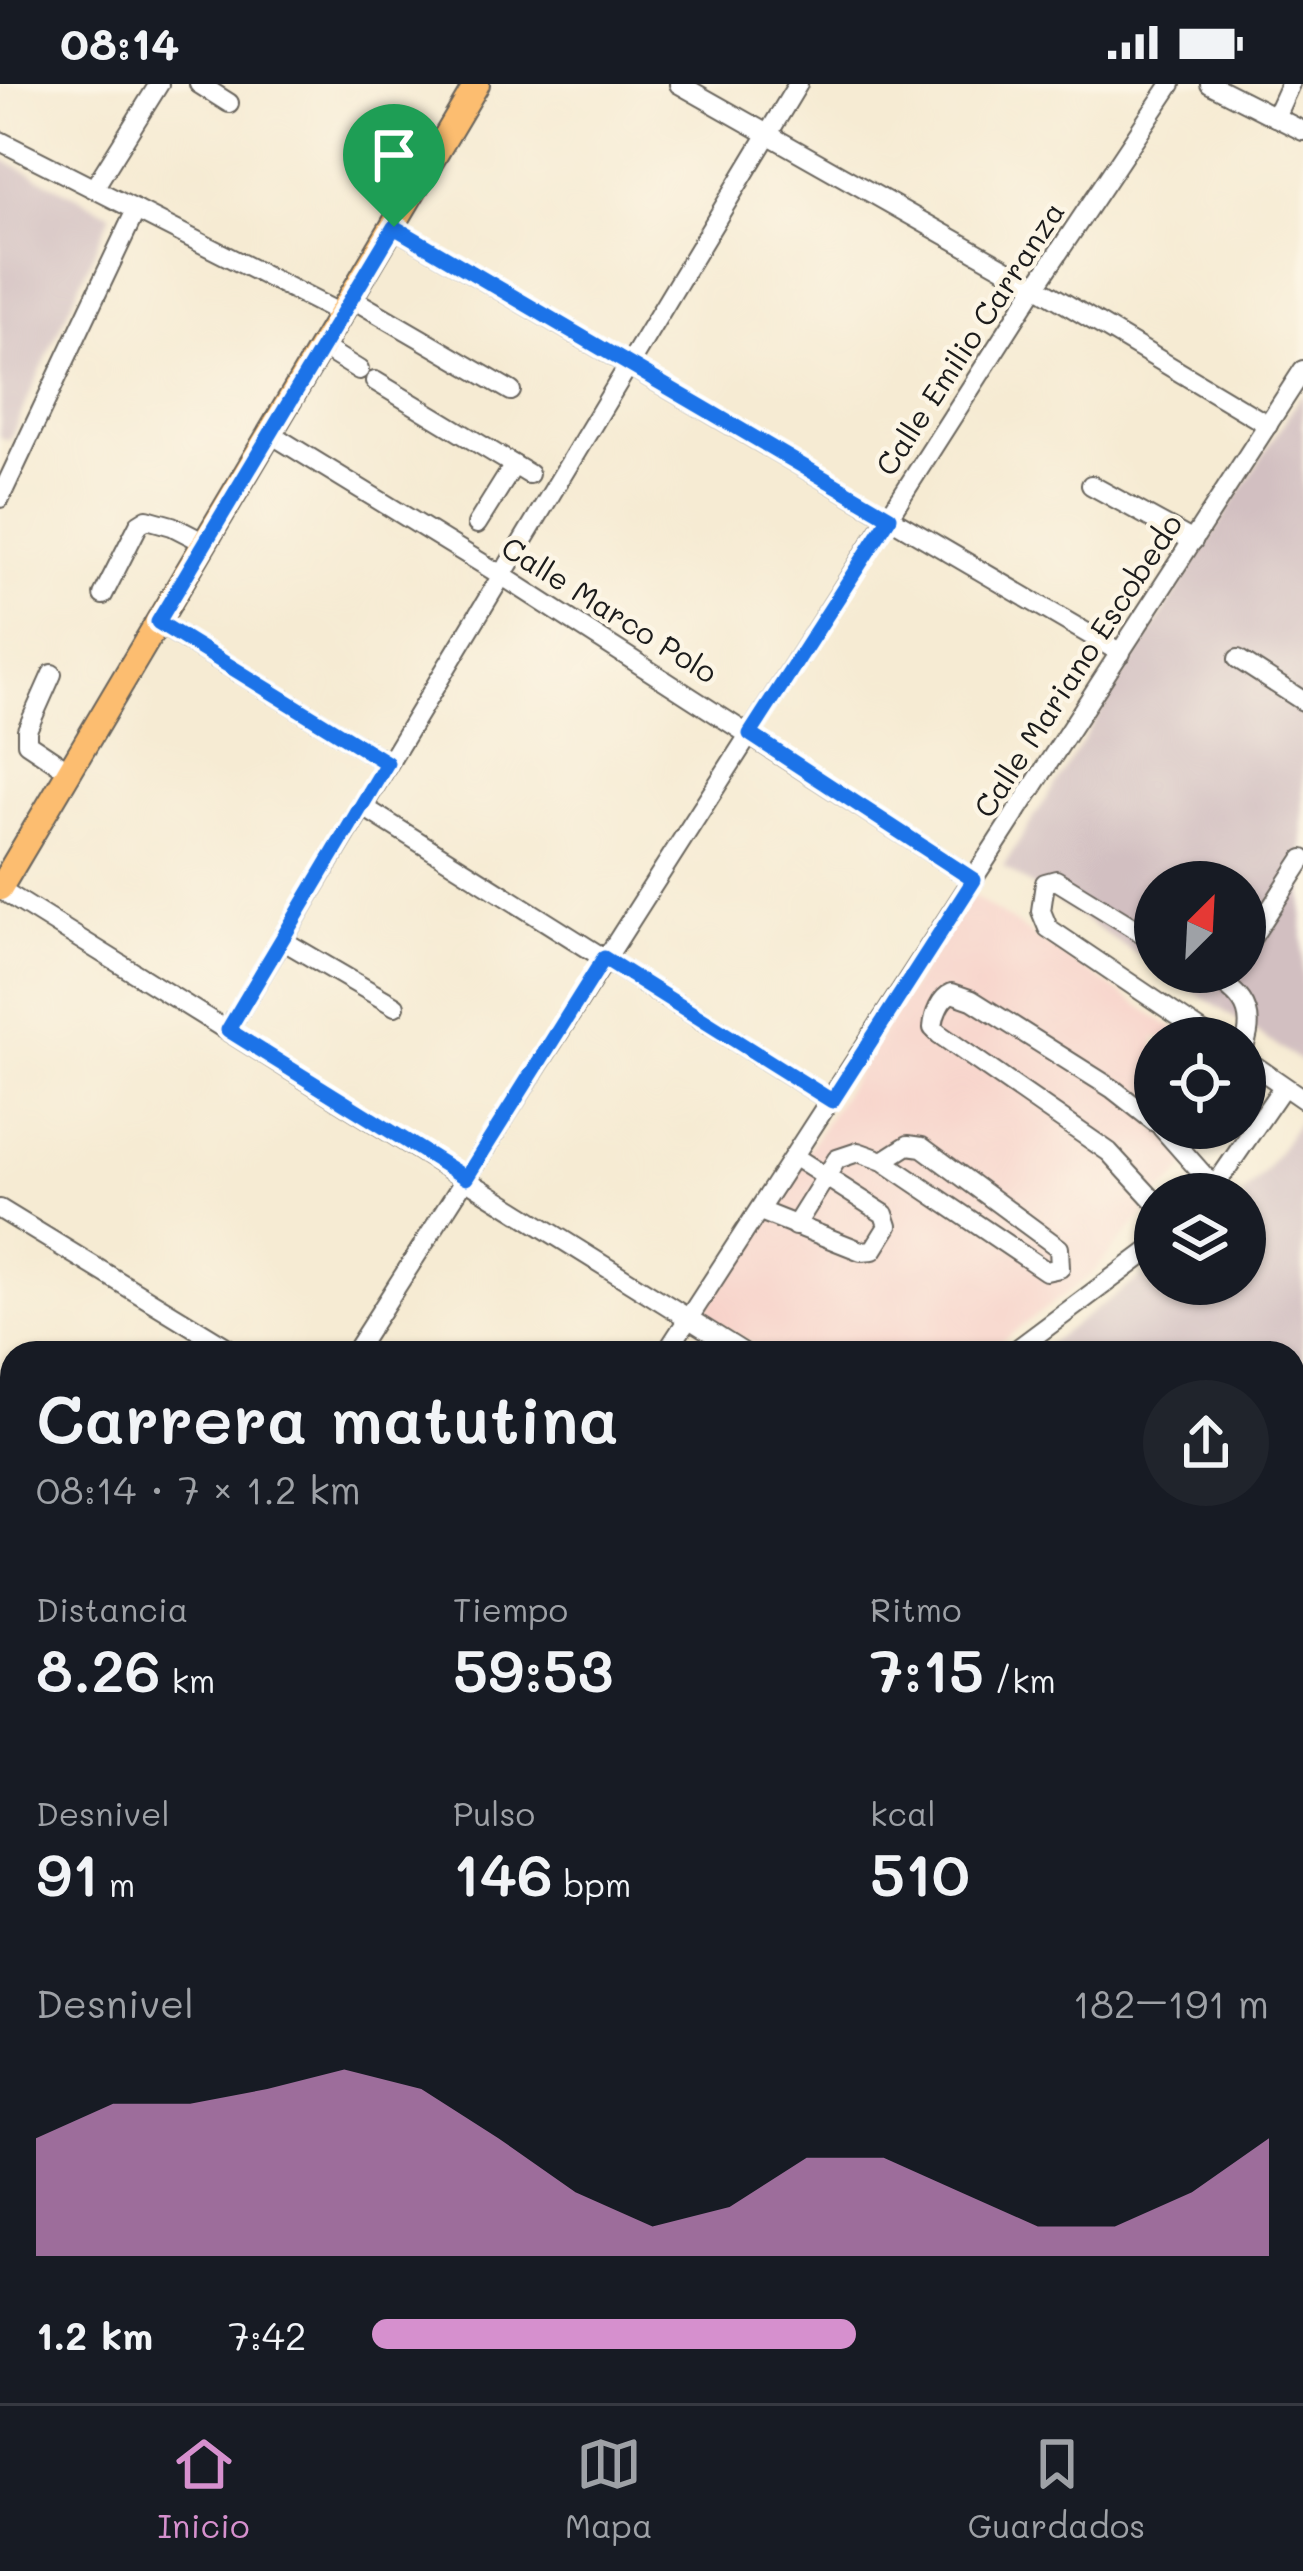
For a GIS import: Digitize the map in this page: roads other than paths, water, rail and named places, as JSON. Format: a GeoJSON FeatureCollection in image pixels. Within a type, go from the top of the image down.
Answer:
{"type":"FeatureCollection","features":[{"type":"Feature","properties":{"kind":"main road"},"geometry":{"type":"LineString","coordinates":[[0,889],[477,84]]}},
{"type":"Feature","properties":{"kind":"street"},"geometry":{"type":"LineString","coordinates":[[94,188],[159,84]]}},
{"type":"Feature","properties":{"kind":"street"},"geometry":{"type":"LineString","coordinates":[[199,84],[229,104]]}},
{"type":"Feature","properties":{"kind":"street"},"geometry":{"type":"LineString","coordinates":[[679,84],[1036,286],[1268,425]]}},
{"type":"Feature","properties":{"kind":"street"},"geometry":{"type":"LineString","coordinates":[[228,1030],[798,84]]}},
{"type":"Feature","properties":{"kind":"street","name":"Calle Emilio Carranza"},"geometry":{"type":"LineString","coordinates":[[362,1341],[1036,286],[1171,84]]}},
{"type":"Feature","properties":{"kind":"street"},"geometry":{"type":"LineString","coordinates":[[1210,84],[1303,131]]}},
{"type":"Feature","properties":{"kind":"street"},"geometry":{"type":"LineString","coordinates":[[1275,117],[1290,84]]}},
{"type":"Feature","properties":{"kind":"street"},"geometry":{"type":"LineString","coordinates":[[0,140],[511,391]]}},
{"type":"Feature","properties":{"kind":"street"},"geometry":{"type":"LineString","coordinates":[[0,498],[136,209]]}},
{"type":"Feature","properties":{"kind":"street"},"geometry":{"type":"LineString","coordinates":[[394,227],[1120,653]]}},
{"type":"Feature","properties":{"kind":"street"},"geometry":{"type":"LineString","coordinates":[[322,347],[522,470],[477,524]]}},
{"type":"Feature","properties":{"kind":"street","name":"Calle Mariano Escobedo"},"geometry":{"type":"LineString","coordinates":[[675,1341],[1303,370]]}},
{"type":"Feature","properties":{"kind":"street","name":"Calle Marco Polo"},"geometry":{"type":"LineString","coordinates":[[271,434],[501,575],[974,880]]}},
{"type":"Feature","properties":{"kind":"street"},"geometry":{"type":"LineString","coordinates":[[1091,485],[1193,541]]}},
{"type":"Feature","properties":{"kind":"street"},"geometry":{"type":"LineString","coordinates":[[103,595],[147,519],[205,543]]}},
{"type":"Feature","properties":{"kind":"street"},"geometry":{"type":"LineString","coordinates":[[158,622],[387,763]]}},
{"type":"Feature","properties":{"kind":"street"},"geometry":{"type":"LineString","coordinates":[[1238,659],[1303,701]]}},
{"type":"Feature","properties":{"kind":"street"},"geometry":{"type":"LineString","coordinates":[[52,674],[27,730],[28,743],[69,771]]}},
{"type":"Feature","properties":{"kind":"street"},"geometry":{"type":"LineString","coordinates":[[362,806],[832,1101]]}},
{"type":"Feature","properties":{"kind":"street"},"geometry":{"type":"LineString","coordinates":[[1266,916],[1303,859]]}},
{"type":"Feature","properties":{"kind":"street"},"geometry":{"type":"LineString","coordinates":[[1134,928],[1056,880],[1045,883],[1041,911],[1048,928],[1134,986]]}},
{"type":"Feature","properties":{"kind":"street"},"geometry":{"type":"LineString","coordinates":[[0,889],[724,1341]]}},
{"type":"Feature","properties":{"kind":"street"},"geometry":{"type":"LineString","coordinates":[[282,940],[395,1006]]}},
{"type":"Feature","properties":{"kind":"street"},"geometry":{"type":"LineString","coordinates":[[1134,1106],[972,1000],[952,993],[941,1003],[933,1028],[939,1034],[1115,1156],[1134,1178]]}},
{"type":"Feature","properties":{"kind":"street"},"geometry":{"type":"LineString","coordinates":[[1144,993],[1180,1017]]}},
{"type":"Feature","properties":{"kind":"street"},"geometry":{"type":"LineString","coordinates":[[1266,1075],[1303,1100]]}},
{"type":"Feature","properties":{"kind":"street"},"geometry":{"type":"LineString","coordinates":[[1224,1173],[1282,1087]]}},
{"type":"Feature","properties":{"kind":"street"},"geometry":{"type":"LineString","coordinates":[[795,1226],[837,1159],[852,1152],[883,1161],[1046,1271],[1060,1268],[1059,1248],[922,1147],[908,1145],[883,1161]]}},
{"type":"Feature","properties":{"kind":"street"},"geometry":{"type":"LineString","coordinates":[[1179,1149],[1198,1173]]}},
{"type":"Feature","properties":{"kind":"street"},"geometry":{"type":"LineString","coordinates":[[760,1211],[865,1252],[873,1250],[888,1226],[884,1214],[795,1157]]}},
{"type":"Feature","properties":{"kind":"street"},"geometry":{"type":"LineString","coordinates":[[0,1209],[216,1341]]}},
{"type":"Feature","properties":{"kind":"street"},"geometry":{"type":"LineString","coordinates":[[1028,1341],[1134,1262]]}}]}
